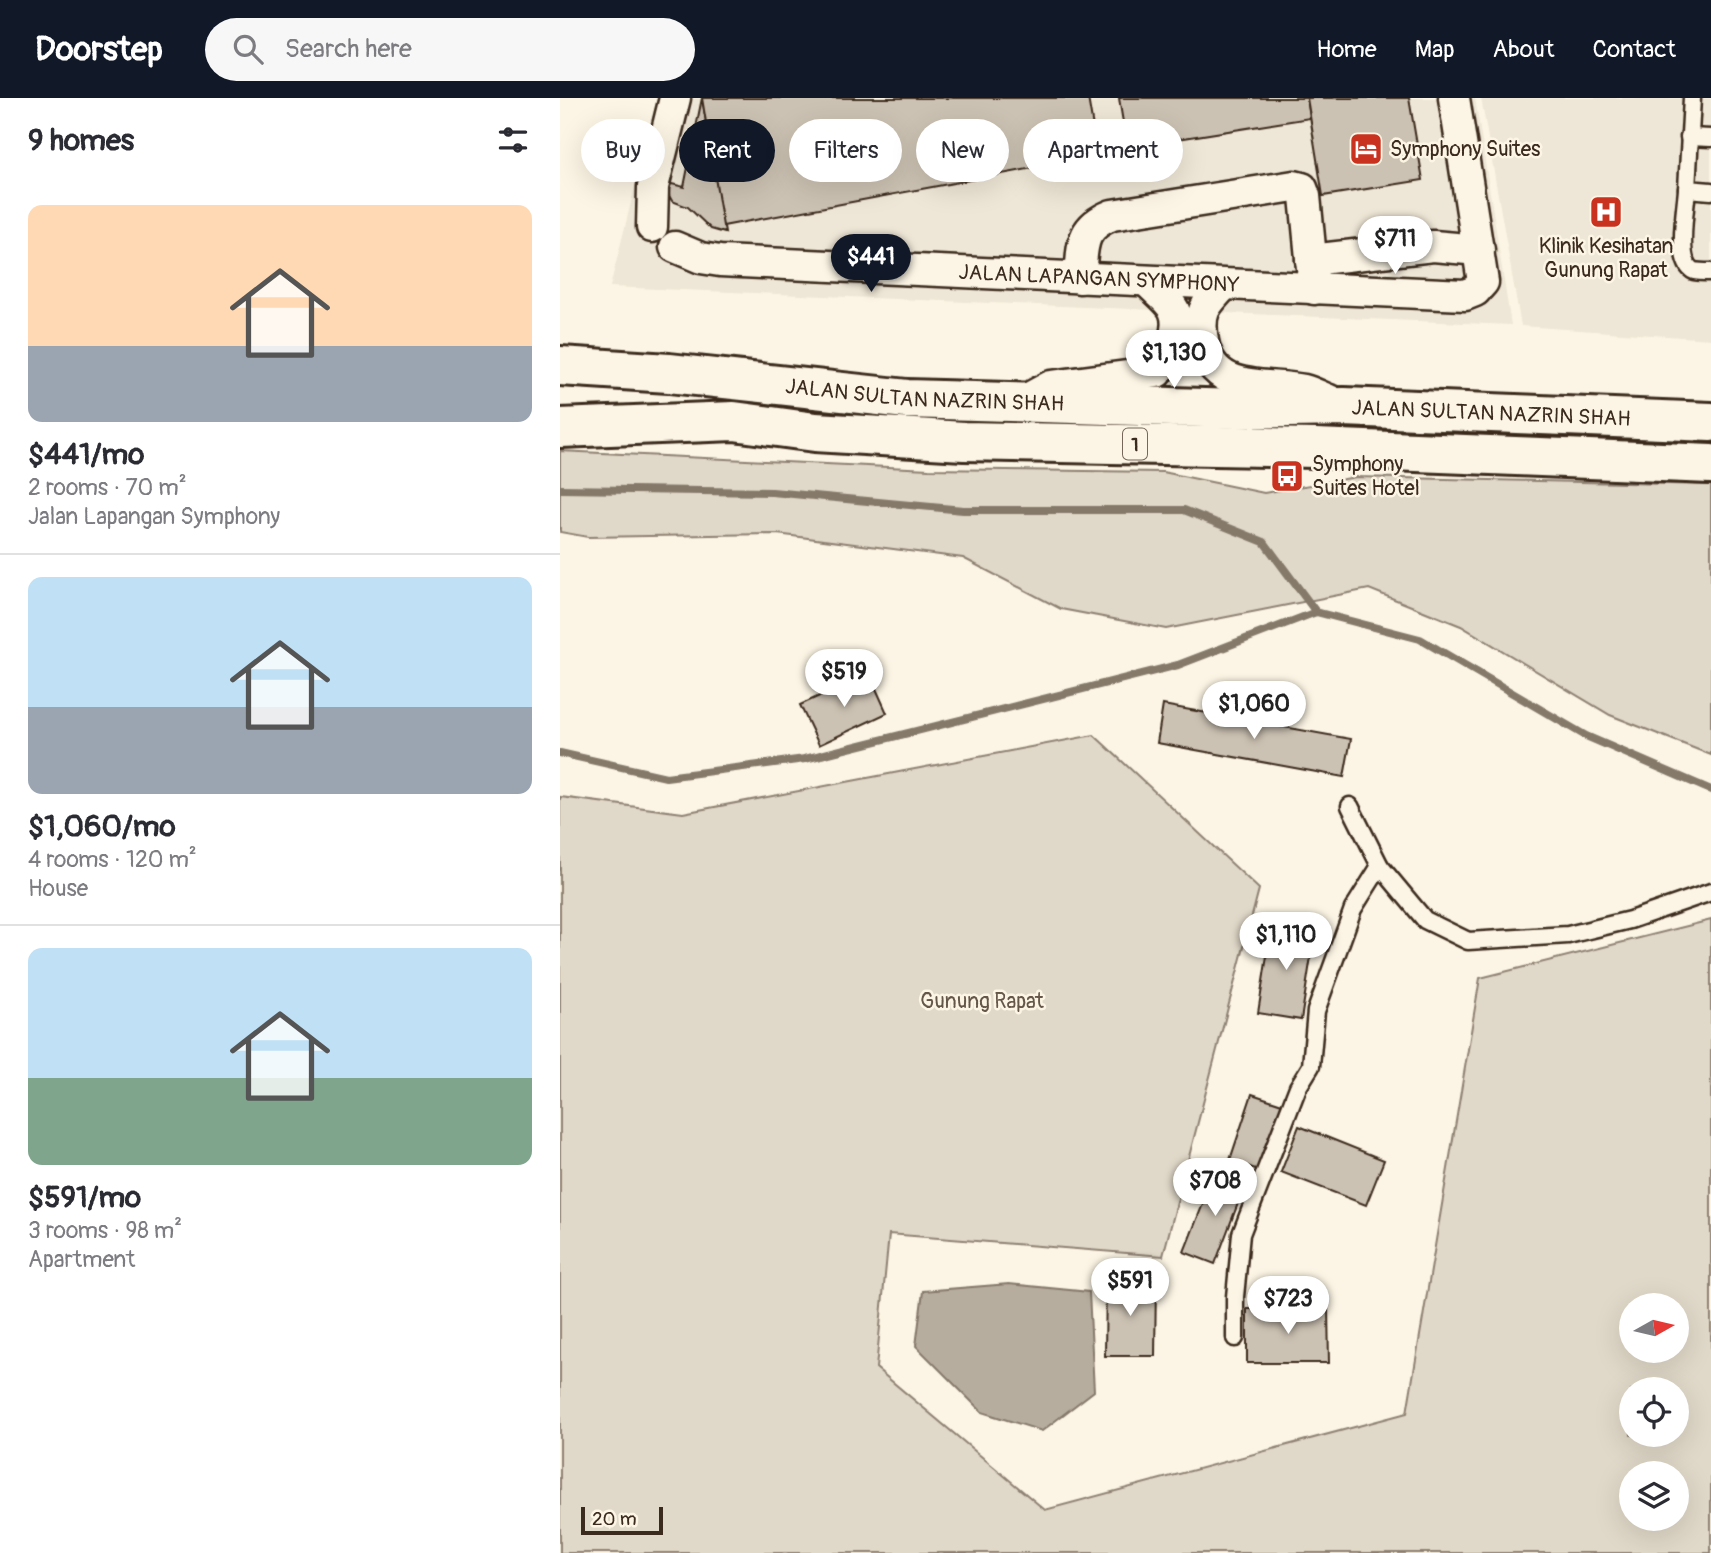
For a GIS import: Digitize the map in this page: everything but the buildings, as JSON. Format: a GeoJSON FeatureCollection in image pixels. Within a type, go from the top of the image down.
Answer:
{"type":"FeatureCollection","features":[{"type":"Feature","properties":{"kind":"highway","name":"JALAN SULTAN NAZRIN SHAH"},"geometry":{"type":"LineString","coordinates":[[560,366],[668,373],[907,399],[1237,409],[1344,407],[1711,422]]}},
{"type":"Feature","properties":{"kind":"highway"},"geometry":{"type":"LineString","coordinates":[[560,403],[658,405],[734,421]]}},
{"type":"Feature","properties":{"kind":"highway","name":"JALAN SULTAN NAZRIN SHAH"},"geometry":{"type":"LineString","coordinates":[[560,428],[734,421],[815,432],[964,441],[1316,448],[1711,464]]}},
{"type":"Feature","properties":{"kind":"street","name":"JALAN LAPANGAN SYMPHONY"},"geometry":{"type":"LineString","coordinates":[[675,98],[653,187],[652,227],[666,222],[675,227],[679,237],[675,247],[701,258],[1224,285],[1313,275]]}},
{"type":"Feature","properties":{"kind":"street"},"geometry":{"type":"LineString","coordinates":[[1313,275],[1465,295],[1475,291],[1483,282],[1454,98]]}},
{"type":"Feature","properties":{"kind":"street"},"geometry":{"type":"LineString","coordinates":[[1080,278],[1085,233],[1097,221],[1112,215],[1294,186],[1302,188],[1305,195],[1313,275]]}},
{"type":"Feature","properties":{"kind":"street"},"geometry":{"type":"LineString","coordinates":[[1313,275],[1433,246],[1479,250]]}},
{"type":"Feature","properties":{"kind":"street"},"geometry":{"type":"LineString","coordinates":[[1023,401],[1051,386],[1157,372],[1170,349],[1177,327],[1173,309],[1147,281]]}},
{"type":"Feature","properties":{"kind":"street"},"geometry":{"type":"LineString","coordinates":[[1224,285],[1204,307],[1200,326],[1205,355],[1216,371],[1237,382],[1306,390],[1344,407]]}},
{"type":"Feature","properties":{"kind":"lane"},"geometry":{"type":"LineString","coordinates":[[1692,98],[1682,251],[1686,264],[1694,271],[1711,272]]}},
{"type":"Feature","properties":{"kind":"lane"},"geometry":{"type":"LineString","coordinates":[[1689,136],[1711,138]]}},
{"type":"Feature","properties":{"kind":"lane"},"geometry":{"type":"LineString","coordinates":[[1687,189],[1711,191]]}},
{"type":"Feature","properties":{"kind":"lane"},"geometry":{"type":"LineString","coordinates":[[1350,806],[1380,866],[1425,920],[1468,941],[1568,935],[1630,920],[1711,892]]}},
{"type":"Feature","properties":{"kind":"lane"},"geometry":{"type":"LineString","coordinates":[[1235,1338],[1235,1297],[1241,1234],[1298,1087],[1311,1066],[1316,1011],[1353,908],[1380,866]]}},
{"type":"Feature","properties":{"kind":"shaded area"},"geometry":{"type":"Polygon","coordinates":[[[657,98],[1475,98],[1511,325],[610,287],[636,182],[665,182],[665,119],[652,119],[657,98]]]}},
{"type":"Feature","properties":{"kind":"shaded area","name":"Klinik Kesihatan Gunung Rapat"},"geometry":{"type":"Polygon","coordinates":[[[1481,98],[1711,98],[1711,339],[1521,326],[1481,98]]]}},
{"type":"Feature","properties":{"kind":"shaded area"},"geometry":{"type":"Polygon","coordinates":[[[1009,1284],[1089,1292],[1094,1391],[1042,1431],[982,1412],[916,1346],[923,1291],[1009,1284]]]}},
{"type":"Feature","properties":{"kind":"green space"},"geometry":{"type":"Polygon","coordinates":[[[560,451],[929,469],[1163,472],[1264,493],[1356,477],[1711,485],[1711,755],[1610,715],[1461,626],[1369,589],[1166,629],[1061,609],[963,558],[777,534],[588,537],[560,532],[560,451]]]}},
{"type":"Feature","properties":{"kind":"green space","name":"Gunung Rapat"},"geometry":{"type":"Polygon","coordinates":[[[1094,735],[1259,889],[1163,1256],[889,1234],[876,1368],[1045,1510],[1407,1413],[1480,978],[1711,920],[1711,1553],[560,1553],[560,797],[683,813],[1094,735]]]}},
{"type":"Feature","properties":{"kind":"waterway"},"geometry":{"type":"LineString","coordinates":[[560,489],[772,492],[963,510],[1184,510],[1264,542],[1316,612]]}},
{"type":"Feature","properties":{"kind":"waterway"},"geometry":{"type":"LineString","coordinates":[[560,753],[666,777],[805,759],[1178,665],[1316,612],[1420,639],[1586,736],[1711,790]]}},
{"type":"Feature","properties":{"kind":"place","name":"Symphony Suites"},"geometry":{"type":"Point","coordinates":[1366,149]}},
{"type":"Feature","properties":{"kind":"place","name":"Klinik Kesihatan Gunung Rapat"},"geometry":{"type":"Point","coordinates":[1606,212]}},
{"type":"Feature","properties":{"kind":"place","name":"Symphony Suites Hotel"},"geometry":{"type":"Point","coordinates":[1287,476]}}]}
